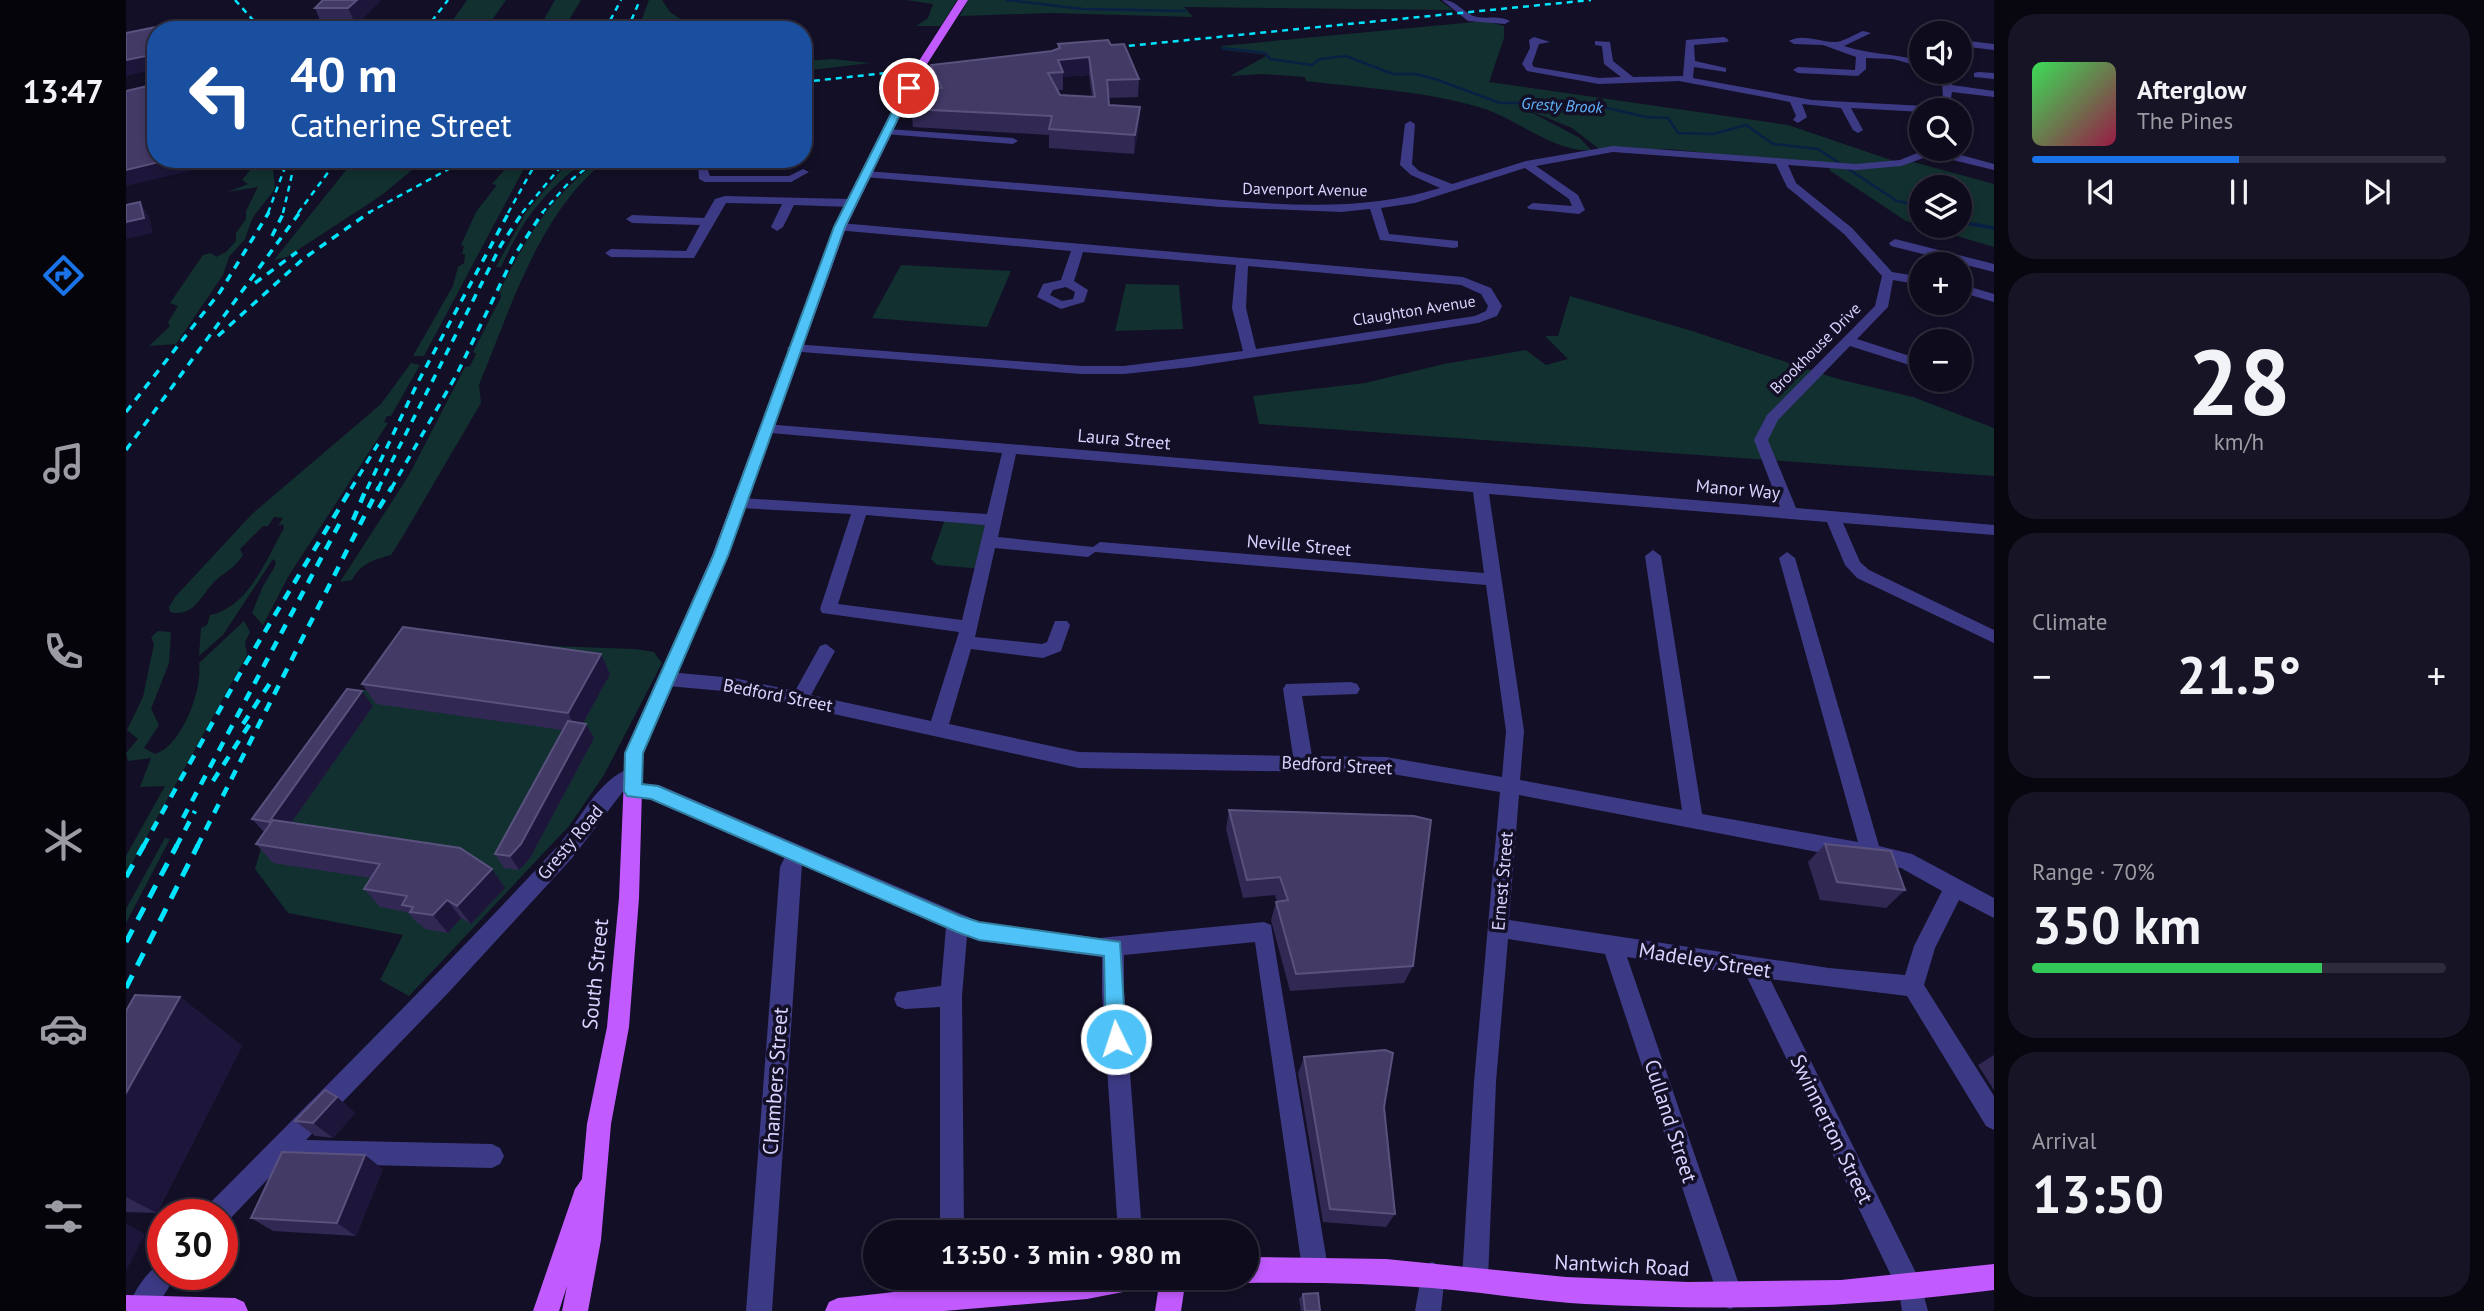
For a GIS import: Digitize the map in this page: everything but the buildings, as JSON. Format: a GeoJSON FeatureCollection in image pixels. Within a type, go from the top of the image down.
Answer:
{"type":"FeatureCollection","features":[{"type":"Feature","properties":{"kind":"main road"},"geometry":{"type":"LineString","coordinates":[[632,783],[634,753],[668,679],[741,503],[794,348],[840,227],[915,75],[963,0]]}},
{"type":"Feature","properties":{"kind":"main road","name":"South Street"},"geometry":{"type":"LineString","coordinates":[[575,1311],[589,1240],[592,1176],[618,1027],[629,898],[632,783]]}},
{"type":"Feature","properties":{"kind":"main road","name":"South Street"},"geometry":{"type":"LineString","coordinates":[[546,1311],[568,1239],[592,1176]]}},
{"type":"Feature","properties":{"kind":"main road","name":"Nantwich Road"},"geometry":{"type":"LineString","coordinates":[[1259,1270],[1315,1268],[1432,1275],[1583,1291],[1913,1300],[1994,1278]]}},
{"type":"Feature","properties":{"kind":"main road"},"geometry":{"type":"LineString","coordinates":[[838,1311],[945,1296],[1030,1290]]}},
{"type":"Feature","properties":{"kind":"main road"},"geometry":{"type":"LineString","coordinates":[[1168,1311],[1171,1290]]}},
{"type":"Feature","properties":{"kind":"main road"},"geometry":{"type":"LineString","coordinates":[[133,1308],[235,1311]]}},
{"type":"Feature","properties":{"kind":"street"},"geometry":{"type":"LineString","coordinates":[[1447,0],[1471,19],[1505,21]]}},
{"type":"Feature","properties":{"kind":"street"},"geometry":{"type":"LineString","coordinates":[[1837,45],[1867,35]]}},
{"type":"Feature","properties":{"kind":"street"},"geometry":{"type":"LineString","coordinates":[[1535,40],[1535,48],[1527,65],[1531,69],[1591,81],[1660,76],[1688,79],[1717,90],[1796,102],[1909,107]]}},
{"type":"Feature","properties":{"kind":"street"},"geometry":{"type":"LineString","coordinates":[[1688,79],[1691,63],[1689,42],[1724,40]]}},
{"type":"Feature","properties":{"kind":"street"},"geometry":{"type":"LineString","coordinates":[[1794,41],[1837,45],[1861,55],[1893,56],[1909,60]]}},
{"type":"Feature","properties":{"kind":"street"},"geometry":{"type":"LineString","coordinates":[[1606,44],[1608,62],[1630,79]]}},
{"type":"Feature","properties":{"kind":"street"},"geometry":{"type":"LineString","coordinates":[[1972,44],[1994,47]]}},
{"type":"Feature","properties":{"kind":"street"},"geometry":{"type":"LineString","coordinates":[[1798,70],[1858,73],[1861,69],[1861,55]]}},
{"type":"Feature","properties":{"kind":"street"},"geometry":{"type":"LineString","coordinates":[[1691,63],[1721,68]]}},
{"type":"Feature","properties":{"kind":"street"},"geometry":{"type":"LineString","coordinates":[[1978,75],[1994,76]]}},
{"type":"Feature","properties":{"kind":"street"},"geometry":{"type":"LineString","coordinates":[[1947,98],[1948,84]]}},
{"type":"Feature","properties":{"kind":"street"},"geometry":{"type":"LineString","coordinates":[[1948,88],[1994,94]]}},
{"type":"Feature","properties":{"kind":"street"},"geometry":{"type":"LineString","coordinates":[[1796,102],[1804,118]]}},
{"type":"Feature","properties":{"kind":"street"},"geometry":{"type":"LineString","coordinates":[[1845,106],[1858,130]]}},
{"type":"Feature","properties":{"kind":"street"},"geometry":{"type":"LineString","coordinates":[[1410,124],[1406,165],[1415,173],[1451,188]]}},
{"type":"Feature","properties":{"kind":"street"},"geometry":{"type":"LineString","coordinates":[[888,132],[1013,141]]}},
{"type":"Feature","properties":{"kind":"street","name":"Davenport Avenue"},"geometry":{"type":"LineString","coordinates":[[865,174],[1221,203],[1375,207],[1422,198],[1526,164],[1613,149],[1844,167],[1880,166],[1910,161]]}},
{"type":"Feature","properties":{"kind":"street"},"geometry":{"type":"LineString","coordinates":[[1780,161],[1791,185],[1848,231],[1888,275],[1909,279]]}},
{"type":"Feature","properties":{"kind":"street"},"geometry":{"type":"LineString","coordinates":[[1972,161],[1994,167]]}},
{"type":"Feature","properties":{"kind":"street"},"geometry":{"type":"LineString","coordinates":[[1526,164],[1574,197],[1579,210],[1533,207]]}},
{"type":"Feature","properties":{"kind":"street"},"geometry":{"type":"LineString","coordinates":[[702,168],[705,179],[791,179],[803,172]]}},
{"type":"Feature","properties":{"kind":"street"},"geometry":{"type":"LineString","coordinates":[[764,200],[772,178]]}},
{"type":"Feature","properties":{"kind":"street"},"geometry":{"type":"LineString","coordinates":[[611,253],[691,255],[719,201],[850,204]]}},
{"type":"Feature","properties":{"kind":"street"},"geometry":{"type":"LineString","coordinates":[[760,226],[781,227],[790,201]]}},
{"type":"Feature","properties":{"kind":"street"},"geometry":{"type":"LineString","coordinates":[[1375,207],[1384,237],[1454,244]]}},
{"type":"Feature","properties":{"kind":"street"},"geometry":{"type":"LineString","coordinates":[[632,219],[707,222]]}},
{"type":"Feature","properties":{"kind":"street","name":"Claughton Avenue"},"geometry":{"type":"LineString","coordinates":[[794,348],[1092,370],[1177,365],[1478,319],[1492,313],[1495,302],[1486,291],[1463,281],[840,227]]}},
{"type":"Feature","properties":{"kind":"street"},"geometry":{"type":"LineString","coordinates":[[640,254],[646,242]]}},
{"type":"Feature","properties":{"kind":"street"},"geometry":{"type":"LineString","coordinates":[[1895,243],[1924,252]]}},
{"type":"Feature","properties":{"kind":"street"},"geometry":{"type":"LineString","coordinates":[[1067,283],[1078,248]]}},
{"type":"Feature","properties":{"kind":"street"},"geometry":{"type":"LineString","coordinates":[[1242,262],[1239,308],[1251,354]]}},
{"type":"Feature","properties":{"kind":"street"},"geometry":{"type":"LineString","coordinates":[[1972,265],[1994,268]]}},
{"type":"Feature","properties":{"kind":"street","name":"Brookhouse Drive"},"geometry":{"type":"LineString","coordinates":[[1790,513],[1761,440],[1772,418],[1881,307],[1888,275]]}},
{"type":"Feature","properties":{"kind":"street"},"geometry":{"type":"LineString","coordinates":[[1972,292],[1994,298]]}},
{"type":"Feature","properties":{"kind":"street"},"geometry":{"type":"LineString","coordinates":[[1849,341],[1909,361]]}},
{"type":"Feature","properties":{"kind":"street","name":"Laura Street"},"geometry":{"type":"LineString","coordinates":[[765,429],[1479,486]]}},
{"type":"Feature","properties":{"kind":"street"},"geometry":{"type":"LineString","coordinates":[[938,729],[967,634],[1010,449]]}},
{"type":"Feature","properties":{"kind":"street","name":"Manor Way"},"geometry":{"type":"LineString","coordinates":[[1479,486],[1994,530]]}},
{"type":"Feature","properties":{"kind":"street","name":"Ernest Street"},"geometry":{"type":"LineString","coordinates":[[1475,1279],[1497,928],[1516,731],[1479,486]]}},
{"type":"Feature","properties":{"kind":"street"},"geometry":{"type":"LineString","coordinates":[[741,503],[994,520]]}},
{"type":"Feature","properties":{"kind":"street"},"geometry":{"type":"LineString","coordinates":[[860,509],[828,609],[967,634],[1043,651],[1055,646],[1060,625]]}},
{"type":"Feature","properties":{"kind":"street"},"geometry":{"type":"LineString","coordinates":[[1833,516],[1853,565],[1863,574],[1994,637]]}},
{"type":"Feature","properties":{"kind":"street","name":"Neville Street"},"geometry":{"type":"LineString","coordinates":[[989,542],[1495,580]]}},
{"type":"Feature","properties":{"kind":"street"},"geometry":{"type":"LineString","coordinates":[[1653,556],[1693,820]]}},
{"type":"Feature","properties":{"kind":"street"},"geometry":{"type":"LineString","coordinates":[[1787,558],[1870,851]]}},
{"type":"Feature","properties":{"kind":"street"},"geometry":{"type":"LineString","coordinates":[[800,698],[826,651]]}},
{"type":"Feature","properties":{"kind":"street","name":"Bedford Street"},"geometry":{"type":"LineString","coordinates":[[668,679],[734,685],[800,698],[1079,760],[1386,765],[1511,786],[1870,851],[1905,860],[1994,909]]}},
{"type":"Feature","properties":{"kind":"street"},"geometry":{"type":"LineString","coordinates":[[1303,762],[1292,689],[1351,689]]}},
{"type":"Feature","properties":{"kind":"street"},"geometry":{"type":"LineString","coordinates":[[632,783],[957,924],[979,931],[1113,948],[1264,932],[1315,1268]]}},
{"type":"Feature","properties":{"kind":"street","name":"Gresty Road"},"geometry":{"type":"LineString","coordinates":[[232,1199],[566,851],[616,785],[632,783]]}},
{"type":"Feature","properties":{"kind":"street","name":"Chambers Street"},"geometry":{"type":"LineString","coordinates":[[759,1311],[790,867],[798,853]]}},
{"type":"Feature","properties":{"kind":"street"},"geometry":{"type":"LineString","coordinates":[[1955,887],[1925,946],[1913,986],[1994,1118]]}},
{"type":"Feature","properties":{"kind":"street"},"geometry":{"type":"LineString","coordinates":[[952,1220],[951,996],[957,924]]}},
{"type":"Feature","properties":{"kind":"street","name":"Madeley Street"},"geometry":{"type":"LineString","coordinates":[[1497,928],[1753,967],[1913,986]]}},
{"type":"Feature","properties":{"kind":"street","name":"Culland Street"},"geometry":{"type":"LineString","coordinates":[[1613,946],[1730,1297]]}},
{"type":"Feature","properties":{"kind":"street"},"geometry":{"type":"LineString","coordinates":[[1113,948],[1113,1002],[1129,1220]]}},
{"type":"Feature","properties":{"kind":"street","name":"Swinnerton Street"},"geometry":{"type":"LineString","coordinates":[[1753,967],[1913,1300]]}},
{"type":"Feature","properties":{"kind":"street"},"geometry":{"type":"LineString","coordinates":[[905,999],[951,996]]}},
{"type":"Feature","properties":{"kind":"street"},"geometry":{"type":"LineString","coordinates":[[280,1151],[492,1156]]}},
{"type":"Feature","properties":{"kind":"street"},"geometry":{"type":"LineString","coordinates":[[1428,1311],[1432,1275]]}},
{"type":"Feature","properties":{"kind":"street"},"geometry":{"type":"LineString","coordinates":[[133,1308],[149,1290]]}},
{"type":"Feature","properties":{"kind":"green space"},"geometry":{"type":"Polygon","coordinates":[[[467,0],[506,0],[491,21],[452,21],[467,0]]]}},
{"type":"Feature","properties":{"kind":"green space"},"geometry":{"type":"Polygon","coordinates":[[[555,0],[581,0],[568,21],[543,21],[555,0]]]}},
{"type":"Feature","properties":{"kind":"green space"},"geometry":{"type":"Polygon","coordinates":[[[649,0],[662,0],[670,12],[684,21],[641,21],[649,0]]]}},
{"type":"Feature","properties":{"kind":"green space"},"geometry":{"type":"Polygon","coordinates":[[[906,0],[957,0],[941,26],[916,26],[928,18],[933,4],[906,0]]]}},
{"type":"Feature","properties":{"kind":"green space"},"geometry":{"type":"Polygon","coordinates":[[[968,0],[1439,0],[1453,10],[1184,7],[1193,17],[1051,13],[960,16],[968,0]]]}},
{"type":"Feature","properties":{"kind":"green space"},"geometry":{"type":"Polygon","coordinates":[[[1485,21],[1504,26],[1504,38],[1489,82],[1788,125],[1900,163],[1910,161],[1961,175],[1909,175],[1909,222],[1829,170],[1831,166],[1669,149],[1599,149],[1572,128],[1525,109],[1580,138],[1591,150],[1578,150],[1550,141],[1495,113],[1460,102],[1395,91],[1306,81],[1305,77],[1262,74],[1230,76],[1268,55],[1224,50],[1221,46],[1485,21]]]}},
{"type":"Feature","properties":{"kind":"green space"},"geometry":{"type":"Polygon","coordinates":[[[832,59],[870,63],[812,70],[812,60],[832,59]]]}},
{"type":"Feature","properties":{"kind":"green space"},"geometry":{"type":"Polygon","coordinates":[[[252,168],[273,168],[275,189],[253,217],[245,239],[229,257],[223,275],[176,344],[149,346],[170,326],[168,322],[178,306],[170,303],[203,255],[211,253],[216,257],[226,252],[236,241],[236,233],[246,219],[246,211],[258,187],[228,192],[248,184],[242,180],[252,168]]]}},
{"type":"Feature","properties":{"kind":"green space"},"geometry":{"type":"Polygon","coordinates":[[[348,168],[414,168],[382,195],[287,257],[274,260],[348,168]]]}},
{"type":"Feature","properties":{"kind":"green space"},"geometry":{"type":"Polygon","coordinates":[[[506,168],[524,168],[424,356],[413,356],[453,286],[458,267],[464,263],[464,246],[461,245],[476,212],[497,185],[492,184],[506,168]]]}},
{"type":"Feature","properties":{"kind":"green space"},"geometry":{"type":"Polygon","coordinates":[[[563,168],[577,168],[536,207],[501,267],[496,267],[526,212],[563,168]]]}},
{"type":"Feature","properties":{"kind":"green space"},"geometry":{"type":"Polygon","coordinates":[[[590,168],[597,168],[563,206],[545,234],[516,293],[479,385],[481,403],[403,536],[391,555],[368,563],[352,580],[340,582],[409,475],[465,367],[470,366],[476,354],[473,352],[501,297],[500,290],[521,250],[555,201],[590,168]]]}},
{"type":"Feature","properties":{"kind":"green space"},"geometry":{"type":"Polygon","coordinates":[[[1972,178],[1994,184],[1994,247],[1964,238],[1972,238],[1972,178]]]}},
{"type":"Feature","properties":{"kind":"green space"},"geometry":{"type":"Polygon","coordinates":[[[901,265],[1011,271],[987,327],[872,318],[901,265]]]}},
{"type":"Feature","properties":{"kind":"green space"},"geometry":{"type":"Polygon","coordinates":[[[1126,284],[1179,285],[1183,329],[1115,331],[1126,284]]]}},
{"type":"Feature","properties":{"kind":"green space"},"geometry":{"type":"Polygon","coordinates":[[[1570,296],[1689,330],[1838,379],[1913,397],[1994,428],[1994,476],[1259,424],[1253,396],[1365,383],[1444,364],[1526,350],[1546,365],[1568,359],[1545,336],[1558,336],[1570,296]]]}},
{"type":"Feature","properties":{"kind":"green space"},"geometry":{"type":"Polygon","coordinates":[[[411,363],[420,365],[391,416],[387,416],[384,422],[388,423],[288,577],[263,625],[252,613],[274,568],[276,562],[273,559],[223,635],[199,656],[201,628],[207,625],[210,615],[235,603],[255,580],[284,528],[283,524],[278,526],[283,518],[274,517],[268,526],[263,526],[240,549],[243,555],[236,564],[215,581],[192,608],[179,613],[170,612],[169,607],[175,597],[252,514],[381,404],[411,363]]]}},
{"type":"Feature","properties":{"kind":"green space"},"geometry":{"type":"Polygon","coordinates":[[[946,516],[994,520],[983,569],[937,565],[931,559],[946,516]]]}},
{"type":"Feature","properties":{"kind":"green space"},"geometry":{"type":"Polygon","coordinates":[[[244,621],[250,632],[245,642],[247,655],[126,874],[126,856],[165,786],[140,787],[151,758],[128,761],[126,753],[138,739],[127,730],[143,697],[154,644],[151,637],[158,631],[171,632],[169,663],[151,709],[159,725],[144,748],[155,754],[174,740],[189,715],[198,687],[199,663],[244,621]]]}},
{"type":"Feature","properties":{"kind":"green space"},"geometry":{"type":"Polygon","coordinates":[[[405,641],[635,649],[654,652],[662,663],[604,775],[569,826],[409,996],[380,980],[403,935],[288,913],[255,869],[265,834],[323,732],[353,690],[370,690],[405,641]]]}},
{"type":"Feature","properties":{"kind":"green space"},"geometry":{"type":"Polygon","coordinates":[[[165,838],[170,839],[126,923],[126,909],[165,838]]]}},
{"type":"Feature","properties":{"kind":"waterway","name":"Gresty Brook"},"geometry":{"type":"LineString","coordinates":[[1007,0],[1083,9],[1185,11]]}},
{"type":"Feature","properties":{"kind":"waterway","name":"Gresty Brook"},"geometry":{"type":"LineString","coordinates":[[1222,48],[1265,53],[1270,59],[1312,65],[1320,59],[1346,56],[1393,74],[1416,74],[1435,79],[1500,103],[1586,103],[1646,117],[1668,118],[1678,133],[1713,134],[1746,125],[1773,144],[1818,149],[1897,201],[1909,203]]}},
{"type":"Feature","properties":{"kind":"waterway","name":"Gresty Brook"},"geometry":{"type":"LineString","coordinates":[[1972,224],[1994,228]]}},
{"type":"Feature","properties":{"kind":"railway"},"geometry":{"type":"LineString","coordinates":[[235,0],[254,21]]}},
{"type":"Feature","properties":{"kind":"railway"},"geometry":{"type":"LineString","coordinates":[[432,21],[448,0]]}},
{"type":"Feature","properties":{"kind":"railway"},"geometry":{"type":"LineString","coordinates":[[610,21],[621,0]]}},
{"type":"Feature","properties":{"kind":"railway"},"geometry":{"type":"LineString","coordinates":[[631,21],[640,0]]}},
{"type":"Feature","properties":{"kind":"railway"},"geometry":{"type":"LineString","coordinates":[[1107,48],[1591,0]]}},
{"type":"Feature","properties":{"kind":"railway"},"geometry":{"type":"LineString","coordinates":[[812,81],[950,66]]}},
{"type":"Feature","properties":{"kind":"railway"},"geometry":{"type":"LineString","coordinates":[[268,213],[285,168]]}},
{"type":"Feature","properties":{"kind":"railway"},"geometry":{"type":"LineString","coordinates":[[298,213],[331,168]]}},
{"type":"Feature","properties":{"kind":"railway"},"geometry":{"type":"LineString","coordinates":[[368,213],[450,168]]}},
{"type":"Feature","properties":{"kind":"railway"},"geometry":{"type":"LineString","coordinates":[[508,213],[533,168]]}},
{"type":"Feature","properties":{"kind":"railway"},"geometry":{"type":"LineString","coordinates":[[522,213],[560,168]]}},
{"type":"Feature","properties":{"kind":"railway"},"geometry":{"type":"LineString","coordinates":[[542,213],[571,180],[586,168]]}},
{"type":"Feature","properties":{"kind":"railway"},"geometry":{"type":"LineString","coordinates":[[283,213],[293,170]]}},
{"type":"Feature","properties":{"kind":"railway"},"geometry":{"type":"LineString","coordinates":[[126,412],[220,292],[269,212]]}},
{"type":"Feature","properties":{"kind":"railway"},"geometry":{"type":"LineString","coordinates":[[272,236],[284,212]]}},
{"type":"Feature","properties":{"kind":"railway"},"geometry":{"type":"LineString","coordinates":[[126,450],[300,212]]}},
{"type":"Feature","properties":{"kind":"railway"},"geometry":{"type":"LineString","coordinates":[[218,336],[303,259],[370,212]]}},
{"type":"Feature","properties":{"kind":"railway"},"geometry":{"type":"LineString","coordinates":[[367,489],[418,382],[509,212]]}},
{"type":"Feature","properties":{"kind":"railway"},"geometry":{"type":"LineString","coordinates":[[378,489],[501,245],[523,212]]}},
{"type":"Feature","properties":{"kind":"railway"},"geometry":{"type":"LineString","coordinates":[[391,489],[457,374],[514,256],[543,212]]}},
{"type":"Feature","properties":{"kind":"railway"},"geometry":{"type":"LineString","coordinates":[[255,283],[297,252]]}},
{"type":"Feature","properties":{"kind":"railway"},"geometry":{"type":"LineString","coordinates":[[351,489],[378,444]]}},
{"type":"Feature","properties":{"kind":"railway"},"geometry":{"type":"LineString","coordinates":[[143,847],[243,668],[352,487]]}},
{"type":"Feature","properties":{"kind":"railway"},"geometry":{"type":"LineString","coordinates":[[353,520],[367,487]]}},
{"type":"Feature","properties":{"kind":"railway"},"geometry":{"type":"LineString","coordinates":[[197,847],[379,487]]}},
{"type":"Feature","properties":{"kind":"railway"},"geometry":{"type":"LineString","coordinates":[[379,508],[392,487]]}},
{"type":"Feature","properties":{"kind":"railway"},"geometry":{"type":"LineString","coordinates":[[183,818],[343,517]]}},
{"type":"Feature","properties":{"kind":"railway"},"geometry":{"type":"LineString","coordinates":[[243,724],[274,677]]}},
{"type":"Feature","properties":{"kind":"railway"},"geometry":{"type":"LineString","coordinates":[[213,781],[251,722]]}},
{"type":"Feature","properties":{"kind":"railway"},"geometry":{"type":"LineString","coordinates":[[176,847],[195,811]]}},
{"type":"Feature","properties":{"kind":"railway"},"geometry":{"type":"LineString","coordinates":[[126,877],[144,845]]}},
{"type":"Feature","properties":{"kind":"railway"},"geometry":{"type":"LineString","coordinates":[[126,942],[177,845]]}},
{"type":"Feature","properties":{"kind":"railway"},"geometry":{"type":"LineString","coordinates":[[126,988],[198,845]]}},
{"type":"Feature","properties":{"kind":"route"},"geometry":{"type":"LineString","coordinates":[[909,88],[840,227],[794,348],[741,503],[668,679],[634,753],[631,768],[633,791],[652,791],[957,924],[979,931],[1113,948],[1116,1039]]}}]}
